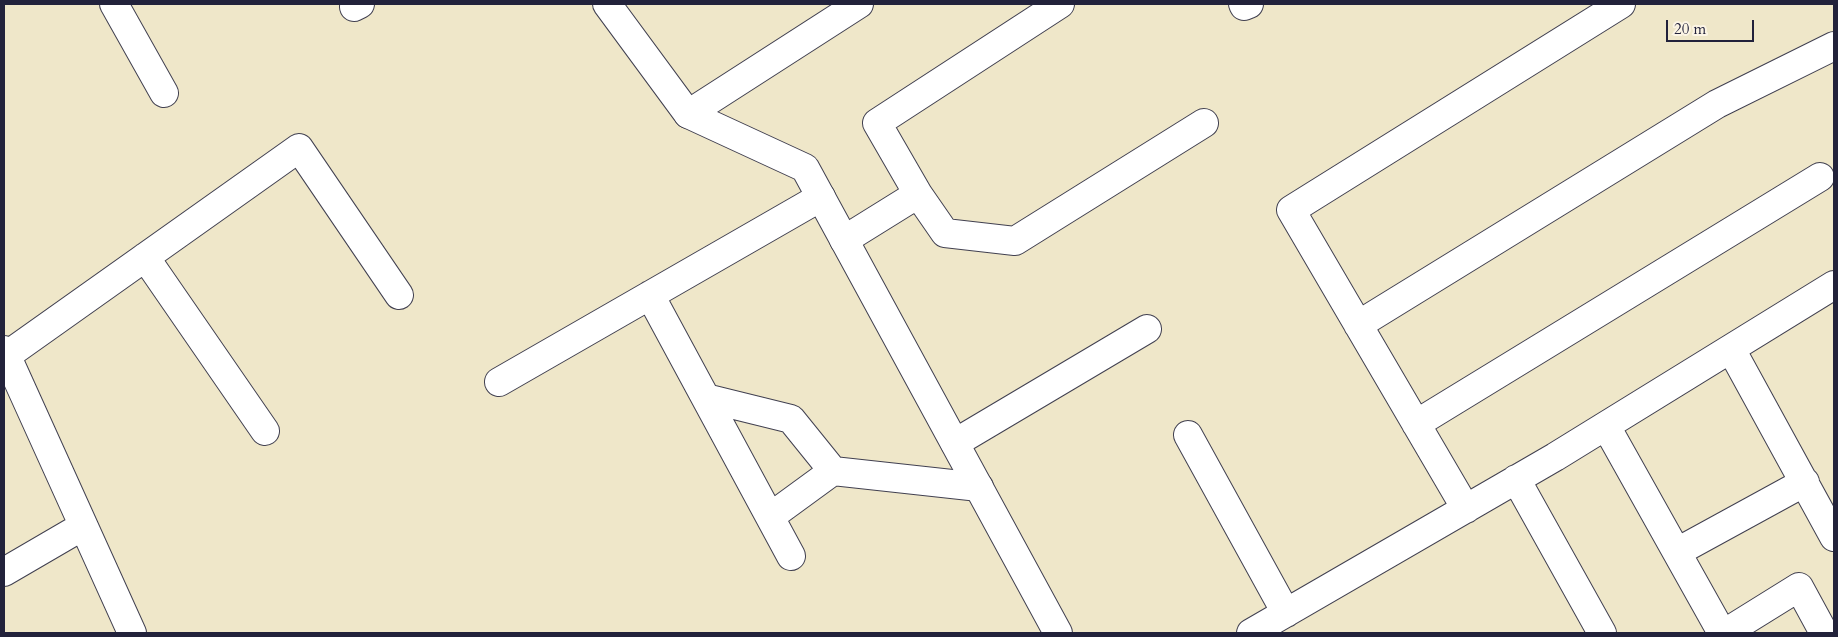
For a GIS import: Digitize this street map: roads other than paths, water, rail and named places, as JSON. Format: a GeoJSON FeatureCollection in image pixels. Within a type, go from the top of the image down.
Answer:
{"type":"FeatureCollection","features":[{"type":"Feature","properties":{"kind":"street"},"geometry":{"type":"LineString","coordinates":[[114,4],[164,93]]}},
{"type":"Feature","properties":{"kind":"street"},"geometry":{"type":"LineString","coordinates":[[606,4],[688,114],[805,168],[1058,633]]}},
{"type":"Feature","properties":{"kind":"street"},"geometry":{"type":"LineString","coordinates":[[1060,4],[877,123],[918,194],[945,233],[1015,241],[1204,123]]}},
{"type":"Feature","properties":{"kind":"street"},"geometry":{"type":"LineString","coordinates":[[1243,4],[1244,6],[1249,4]]}},
{"type":"Feature","properties":{"kind":"street"},"geometry":{"type":"LineString","coordinates":[[1466,509],[1291,210],[1621,4]]}},
{"type":"Feature","properties":{"kind":"street"},"geometry":{"type":"LineString","coordinates":[[688,114],[846,7]]}},
{"type":"Feature","properties":{"kind":"street"},"geometry":{"type":"LineString","coordinates":[[1358,324],[1717,104],[1834,46]]}},
{"type":"Feature","properties":{"kind":"street"},"geometry":{"type":"LineString","coordinates":[[132,633],[5,353],[299,148],[399,295]]}},
{"type":"Feature","properties":{"kind":"street"},"geometry":{"type":"LineString","coordinates":[[1416,424],[1820,177]]}},
{"type":"Feature","properties":{"kind":"street"},"geometry":{"type":"LineString","coordinates":[[844,240],[918,194]]}},
{"type":"Feature","properties":{"kind":"street"},"geometry":{"type":"LineString","coordinates":[[499,382],[821,197]]}},
{"type":"Feature","properties":{"kind":"street"},"geometry":{"type":"LineString","coordinates":[[145,257],[265,431]]}},
{"type":"Feature","properties":{"kind":"street"},"geometry":{"type":"LineString","coordinates":[[1252,633],[1516,480],[1834,285]]}},
{"type":"Feature","properties":{"kind":"street"},"geometry":{"type":"LineString","coordinates":[[650,295],[791,556]]}},
{"type":"Feature","properties":{"kind":"street"},"geometry":{"type":"LineString","coordinates":[[955,443],[1147,330]]}},
{"type":"Feature","properties":{"kind":"street"},"geometry":{"type":"LineString","coordinates":[[1730,349],[1834,537]]}},
{"type":"Feature","properties":{"kind":"street"},"geometry":{"type":"LineString","coordinates":[[706,398],[792,419],[833,471]]}},
{"type":"Feature","properties":{"kind":"street"},"geometry":{"type":"LineString","coordinates":[[1606,426],[1723,633],[1799,587],[1824,633]]}},
{"type":"Feature","properties":{"kind":"street"},"geometry":{"type":"LineString","coordinates":[[1188,435],[1286,613]]}},
{"type":"Feature","properties":{"kind":"street"},"geometry":{"type":"LineString","coordinates":[[770,517],[833,471],[979,487]]}},
{"type":"Feature","properties":{"kind":"street"},"geometry":{"type":"LineString","coordinates":[[1516,480],[1602,633]]}},
{"type":"Feature","properties":{"kind":"street"},"geometry":{"type":"LineString","coordinates":[[1676,552],[1805,482]]}},
{"type":"Feature","properties":{"kind":"street"},"geometry":{"type":"LineString","coordinates":[[4,572],[83,526]]}}]}
